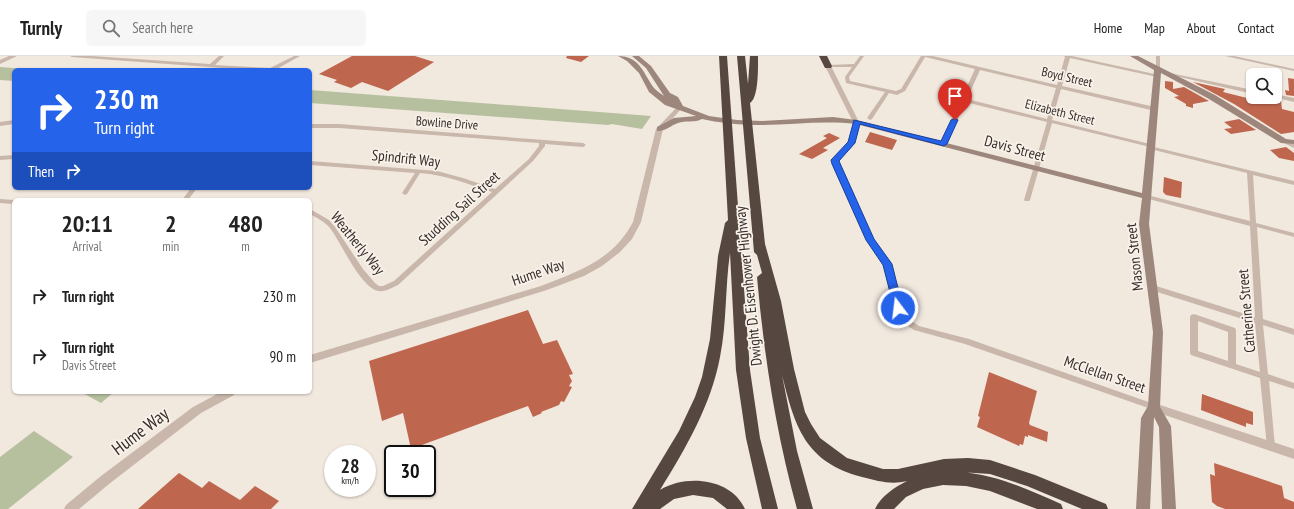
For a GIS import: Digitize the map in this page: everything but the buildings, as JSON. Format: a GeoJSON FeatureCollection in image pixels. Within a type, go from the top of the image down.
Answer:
{"type":"FeatureCollection","features":[{"type":"Feature","properties":{"kind":"highway"},"geometry":{"type":"LineString","coordinates":[[718,56],[723,66]]}},
{"type":"Feature","properties":{"kind":"highway","name":"Dwight D. Eisenhower Highway"},"geometry":{"type":"LineString","coordinates":[[723,56],[732,212],[746,395],[753,438],[770,509]]}},
{"type":"Feature","properties":{"kind":"highway","name":"Dwight D. Eisenhower Highway"},"geometry":{"type":"LineString","coordinates":[[741,56],[771,355],[781,418],[805,509]]}},
{"type":"Feature","properties":{"kind":"highway"},"geometry":{"type":"LineString","coordinates":[[746,109],[752,91],[754,56]]}},
{"type":"Feature","properties":{"kind":"highway"},"geometry":{"type":"LineString","coordinates":[[823,56],[828,66]]}},
{"type":"Feature","properties":{"kind":"highway"},"geometry":{"type":"LineString","coordinates":[[640,509],[685,434],[706,387],[714,354],[725,242],[732,212]]}},
{"type":"Feature","properties":{"kind":"highway"},"geometry":{"type":"LineString","coordinates":[[760,245],[775,301],[787,369],[798,412],[804,428],[815,443],[827,453],[842,463],[883,476],[898,476],[944,466],[968,465],[990,467],[1030,480],[1100,509]]}},
{"type":"Feature","properties":{"kind":"highway"},"geometry":{"type":"LineString","coordinates":[[883,509],[890,500],[902,490],[926,481],[947,478],[986,483],[1023,495],[1055,509]]}},
{"type":"Feature","properties":{"kind":"highway"},"geometry":{"type":"LineString","coordinates":[[649,509],[660,499],[676,490],[690,487],[705,488],[722,494],[737,509]]}},
{"type":"Feature","properties":{"kind":"main road","name":"Davis Street"},"geometry":{"type":"LineString","coordinates":[[621,56],[629,60],[642,72],[657,95],[668,103],[708,118],[737,122],[762,123],[833,119],[856,122],[1147,197]]}},
{"type":"Feature","properties":{"kind":"main road","name":"Davis Street"},"geometry":{"type":"LineString","coordinates":[[635,56],[649,67],[664,91],[675,99],[680,107]]}},
{"type":"Feature","properties":{"kind":"main road"},"geometry":{"type":"LineString","coordinates":[[1133,56],[1161,77],[1169,75]]}},
{"type":"Feature","properties":{"kind":"main road"},"geometry":{"type":"LineString","coordinates":[[1158,75],[1169,75],[1186,83],[1284,140],[1294,142]]}},
{"type":"Feature","properties":{"kind":"main road","name":"Mason Street"},"geometry":{"type":"LineString","coordinates":[[1143,509],[1147,418],[1154,407],[1158,332],[1144,224],[1158,75]]}},
{"type":"Feature","properties":{"kind":"main road"},"geometry":{"type":"LineString","coordinates":[[660,130],[683,118],[708,118]]}},
{"type":"Feature","properties":{"kind":"main road"},"geometry":{"type":"LineString","coordinates":[[1154,407],[1165,426],[1169,509]]}},
{"type":"Feature","properties":{"kind":"street"},"geometry":{"type":"LineString","coordinates":[[0,62],[14,56]]}},
{"type":"Feature","properties":{"kind":"street"},"geometry":{"type":"LineString","coordinates":[[72,56],[241,68]]}},
{"type":"Feature","properties":{"kind":"street"},"geometry":{"type":"LineString","coordinates":[[211,66],[222,56]]}},
{"type":"Feature","properties":{"kind":"street"},"geometry":{"type":"LineString","coordinates":[[275,68],[298,56]]}},
{"type":"Feature","properties":{"kind":"street"},"geometry":{"type":"LineString","coordinates":[[862,56],[847,77],[848,82],[887,92],[897,93],[902,92],[923,56]]}},
{"type":"Feature","properties":{"kind":"street","name":"Boyd Street"},"geometry":{"type":"LineString","coordinates":[[928,56],[1155,109]]}},
{"type":"Feature","properties":{"kind":"street"},"geometry":{"type":"LineString","coordinates":[[1026,200],[1050,121],[1067,56],[1158,75]]}},
{"type":"Feature","properties":{"kind":"street","name":"Mason Street"},"geometry":{"type":"LineString","coordinates":[[1158,56],[1158,75]]}},
{"type":"Feature","properties":{"kind":"street"},"geometry":{"type":"LineString","coordinates":[[1227,56],[1294,70]]}},
{"type":"Feature","properties":{"kind":"street"},"geometry":{"type":"LineString","coordinates":[[856,65],[828,66],[856,122]]}},
{"type":"Feature","properties":{"kind":"street"},"geometry":{"type":"LineString","coordinates":[[944,144],[978,68]]}},
{"type":"Feature","properties":{"kind":"street"},"geometry":{"type":"LineString","coordinates":[[1169,75],[1246,90]]}},
{"type":"Feature","properties":{"kind":"street"},"geometry":{"type":"LineString","coordinates":[[1186,83],[1194,79]]}},
{"type":"Feature","properties":{"kind":"street"},"geometry":{"type":"LineString","coordinates":[[870,118],[887,92]]}},
{"type":"Feature","properties":{"kind":"street"},"geometry":{"type":"LineString","coordinates":[[1282,97],[1294,100]]}},
{"type":"Feature","properties":{"kind":"street","name":"Elizabeth Street"},"geometry":{"type":"LineString","coordinates":[[964,100],[1294,183]]}},
{"type":"Feature","properties":{"kind":"street","name":"Hume Way"},"geometry":{"type":"LineString","coordinates":[[312,358],[544,288],[581,274],[599,264],[623,244],[637,222],[660,130],[680,107]]}},
{"type":"Feature","properties":{"kind":"street"},"geometry":{"type":"LineString","coordinates":[[0,124],[12,122]]}},
{"type":"Feature","properties":{"kind":"street","name":"McClellan Street"},"geometry":{"type":"LineString","coordinates":[[856,122],[855,134],[852,143],[837,156],[835,162],[870,240],[887,264],[898,308],[906,321],[917,328],[966,341],[1294,454]]}},
{"type":"Feature","properties":{"kind":"street","name":"Bowline Drive"},"geometry":{"type":"LineString","coordinates":[[312,126],[339,126],[583,145]]}},
{"type":"Feature","properties":{"kind":"street"},"geometry":{"type":"LineString","coordinates":[[1284,140],[1294,146]]}},
{"type":"Feature","properties":{"kind":"street","name":"Studding Sail Street"},"geometry":{"type":"LineString","coordinates":[[386,288],[396,282],[536,156],[542,146],[542,142]]}},
{"type":"Feature","properties":{"kind":"street"},"geometry":{"type":"LineString","coordinates":[[0,158],[12,158]]}},
{"type":"Feature","properties":{"kind":"street","name":"Spindrift Way"},"geometry":{"type":"LineString","coordinates":[[312,163],[418,171],[449,176],[497,192]]}},
{"type":"Feature","properties":{"kind":"street"},"geometry":{"type":"LineString","coordinates":[[405,193],[418,171]]}},
{"type":"Feature","properties":{"kind":"street","name":"Catherine Street"},"geometry":{"type":"LineString","coordinates":[[1250,172],[1259,321],[1271,447]]}},
{"type":"Feature","properties":{"kind":"street","name":"Davis Street"},"geometry":{"type":"LineString","coordinates":[[1147,197],[1294,235]]}},
{"type":"Feature","properties":{"kind":"street"},"geometry":{"type":"LineString","coordinates":[[0,201],[12,202]]}},
{"type":"Feature","properties":{"kind":"street","name":"Weatherly Way"},"geometry":{"type":"LineString","coordinates":[[312,213],[327,221],[333,228],[369,282],[378,288],[386,288]]}},
{"type":"Feature","properties":{"kind":"street"},"geometry":{"type":"LineString","coordinates":[[1153,288],[1294,332]]}},
{"type":"Feature","properties":{"kind":"street"},"geometry":{"type":"LineString","coordinates":[[1232,365],[1232,330],[1194,317],[1194,353],[1294,386]]}},
{"type":"Feature","properties":{"kind":"street","name":"Hume Way"},"geometry":{"type":"LineString","coordinates":[[64,509],[73,506],[197,410],[226,394]]}},
{"type":"Feature","properties":{"kind":"green space"},"geometry":{"type":"Polygon","coordinates":[[[0,67],[14,68],[12,68],[12,81],[0,80],[0,67]]]}},
{"type":"Feature","properties":{"kind":"green space"},"geometry":{"type":"Polygon","coordinates":[[[312,90],[651,116],[642,129],[612,124],[608,125],[312,103],[312,90]]]}},
{"type":"Feature","properties":{"kind":"green space"},"geometry":{"type":"Polygon","coordinates":[[[85,394],[112,394],[101,403],[85,394]]]}},
{"type":"Feature","properties":{"kind":"green space"},"geometry":{"type":"Polygon","coordinates":[[[34,431],[73,457],[8,509],[0,509],[0,457],[34,431]]]}},
{"type":"Feature","properties":{"kind":"route"},"geometry":{"type":"LineString","coordinates":[[898,308],[887,264],[870,240],[835,164],[835,160],[837,156],[852,143],[855,134],[856,122],[866,123],[944,144],[955,120]]}}]}
